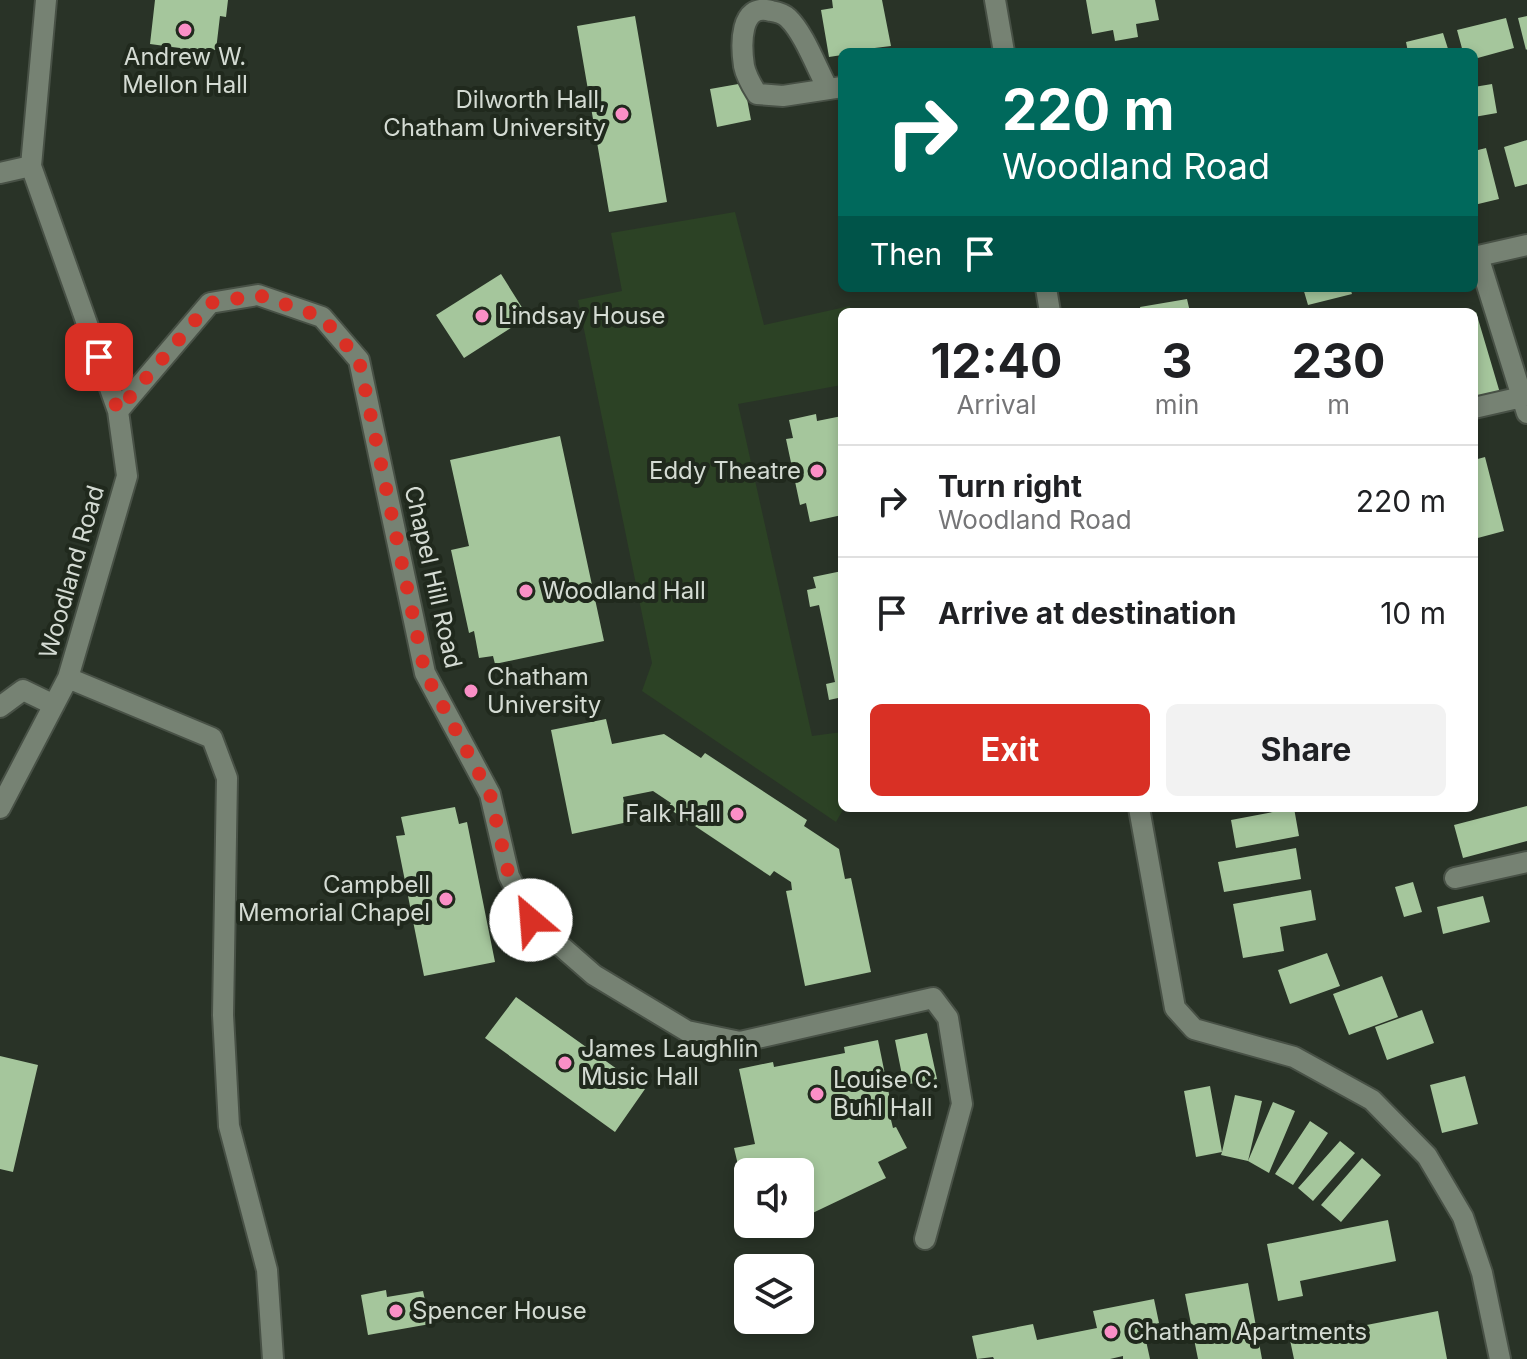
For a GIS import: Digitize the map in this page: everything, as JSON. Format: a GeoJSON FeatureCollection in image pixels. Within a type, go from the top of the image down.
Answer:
{"type":"FeatureCollection","features":[{"type":"Feature","properties":{"kind":"street","name":"Woodland Road"},"geometry":{"type":"LineString","coordinates":[[46,0],[31,166],[118,411],[127,476],[68,678],[212,738],[227,778],[223,1015],[229,1126],[267,1270],[273,1359]]}},
{"type":"Feature","properties":{"kind":"street"},"geometry":{"type":"LineString","coordinates":[[995,0],[1003,48]]}},
{"type":"Feature","properties":{"kind":"street"},"geometry":{"type":"LineString","coordinates":[[766,9],[786,16],[835,88],[783,96],[757,94],[744,69],[742,41],[745,22],[754,12],[766,9]]}},
{"type":"Feature","properties":{"kind":"street"},"geometry":{"type":"LineString","coordinates":[[0,173],[31,166]]}},
{"type":"Feature","properties":{"kind":"street"},"geometry":{"type":"LineString","coordinates":[[1478,257],[1527,245]]}},
{"type":"Feature","properties":{"kind":"street"},"geometry":{"type":"LineString","coordinates":[[1478,263],[1525,405],[1478,408]]}},
{"type":"Feature","properties":{"kind":"street","name":"Chapel Hill Road"},"geometry":{"type":"LineString","coordinates":[[118,411],[210,303],[258,295],[322,317],[359,360],[425,673],[490,794],[509,876],[531,920],[594,975],[687,1031],[740,1042],[933,998],[948,1018],[962,1104],[925,1239]]}},
{"type":"Feature","properties":{"kind":"street"},"geometry":{"type":"LineString","coordinates":[[0,808],[68,678]]}},
{"type":"Feature","properties":{"kind":"street"},"geometry":{"type":"LineString","coordinates":[[0,707],[23,690],[54,705]]}},
{"type":"Feature","properties":{"kind":"street"},"geometry":{"type":"LineString","coordinates":[[1140,812],[1175,1008],[1194,1029],[1294,1057],[1372,1100],[1427,1156],[1463,1217],[1482,1273],[1500,1359]]}},
{"type":"Feature","properties":{"kind":"street"},"geometry":{"type":"LineString","coordinates":[[1455,878],[1527,862]]}},
{"type":"Feature","properties":{"kind":"green space"},"geometry":{"type":"Polygon","coordinates":[[[735,212],[764,325],[838,309],[838,386],[738,404],[812,736],[838,733],[838,812],[842,812],[836,822],[642,691],[652,663],[578,300],[622,291],[611,233],[735,212]]]}},
{"type":"Feature","properties":{"kind":"building","name":"Andrew W. Mellon Hall"},"geometry":{"type":"Polygon","coordinates":[[[155,0],[228,0],[226,17],[220,16],[216,50],[207,49],[196,57],[186,56],[180,48],[150,44],[155,0]]]}},
{"type":"Feature","properties":{"kind":"building"},"geometry":{"type":"Polygon","coordinates":[[[832,0],[882,0],[891,46],[838,48],[838,56],[829,57],[821,10],[833,8],[832,0]]]}},
{"type":"Feature","properties":{"kind":"building"},"geometry":{"type":"Polygon","coordinates":[[[1086,0],[1155,0],[1159,20],[1136,24],[1138,37],[1115,41],[1113,30],[1092,34],[1086,0]]]}},
{"type":"Feature","properties":{"kind":"building","name":"Dilworth Hall, Chatham University"},"geometry":{"type":"Polygon","coordinates":[[[635,16],[667,202],[609,212],[577,26],[635,16]]]}},
{"type":"Feature","properties":{"kind":"building"},"geometry":{"type":"Polygon","coordinates":[[[1527,16],[1527,49],[1526,50],[1518,18],[1527,16]]]}},
{"type":"Feature","properties":{"kind":"building"},"geometry":{"type":"Polygon","coordinates":[[[1506,18],[1514,48],[1478,58],[1478,48],[1462,48],[1457,30],[1506,18]]]}},
{"type":"Feature","properties":{"kind":"building"},"geometry":{"type":"Polygon","coordinates":[[[1443,33],[1448,48],[1407,48],[1406,42],[1443,33]]]}},
{"type":"Feature","properties":{"kind":"building"},"geometry":{"type":"Polygon","coordinates":[[[744,83],[751,120],[717,127],[710,89],[744,83]]]}},
{"type":"Feature","properties":{"kind":"building"},"geometry":{"type":"Polygon","coordinates":[[[1492,84],[1497,113],[1478,116],[1478,86],[1492,84]]]}},
{"type":"Feature","properties":{"kind":"building"},"geometry":{"type":"Polygon","coordinates":[[[1527,140],[1527,184],[1515,187],[1504,147],[1527,140]]]}},
{"type":"Feature","properties":{"kind":"building"},"geometry":{"type":"Polygon","coordinates":[[[1486,148],[1499,199],[1478,204],[1478,150],[1486,148]]]}},
{"type":"Feature","properties":{"kind":"building","name":"Lindsay House"},"geometry":{"type":"Polygon","coordinates":[[[501,274],[528,317],[464,358],[436,315],[501,274]]]}},
{"type":"Feature","properties":{"kind":"building"},"geometry":{"type":"Polygon","coordinates":[[[1304,292],[1352,294],[1308,305],[1304,292]]]}},
{"type":"Feature","properties":{"kind":"building"},"geometry":{"type":"Polygon","coordinates":[[[1187,299],[1189,308],[1140,308],[1187,299]]]}},
{"type":"Feature","properties":{"kind":"building"},"geometry":{"type":"Polygon","coordinates":[[[1478,319],[1500,393],[1478,399],[1478,319]]]}},
{"type":"Feature","properties":{"kind":"building","name":"Eddy Theatre"},"geometry":{"type":"Polygon","coordinates":[[[816,414],[817,421],[838,417],[838,516],[810,522],[806,503],[800,505],[786,439],[793,438],[789,420],[816,414]]]}},
{"type":"Feature","properties":{"kind":"building","name":"Woodland Hall"},"geometry":{"type":"Polygon","coordinates":[[[560,436],[604,641],[495,664],[493,656],[479,658],[474,631],[469,633],[451,550],[469,546],[450,460],[560,436]]]}},
{"type":"Feature","properties":{"kind":"building"},"geometry":{"type":"Polygon","coordinates":[[[1485,457],[1504,531],[1478,538],[1478,459],[1485,457]]]}},
{"type":"Feature","properties":{"kind":"building"},"geometry":{"type":"Polygon","coordinates":[[[838,572],[838,698],[829,700],[826,684],[835,682],[819,605],[810,607],[807,590],[816,588],[813,577],[838,572]]]}},
{"type":"Feature","properties":{"kind":"building"},"geometry":{"type":"Polygon","coordinates":[[[606,719],[612,744],[664,734],[701,758],[705,753],[807,820],[804,826],[839,849],[845,879],[851,878],[871,972],[805,986],[786,891],[792,890],[791,882],[774,871],[770,876],[668,808],[671,803],[653,791],[623,797],[628,822],[572,834],[551,730],[606,719]]]}},
{"type":"Feature","properties":{"kind":"building"},"geometry":{"type":"Polygon","coordinates":[[[1527,806],[1527,841],[1463,858],[1454,825],[1527,806]]]}},
{"type":"Feature","properties":{"kind":"building","name":"Campbell Memorial Chapel"},"geometry":{"type":"Polygon","coordinates":[[[455,807],[459,824],[467,822],[495,962],[424,976],[396,836],[405,835],[401,817],[455,807]]]}},
{"type":"Feature","properties":{"kind":"building"},"geometry":{"type":"Polygon","coordinates":[[[1273,812],[1295,812],[1299,836],[1236,848],[1231,820],[1273,812]]]}},
{"type":"Feature","properties":{"kind":"building"},"geometry":{"type":"Polygon","coordinates":[[[1296,848],[1301,879],[1224,892],[1218,862],[1296,848]]]}},
{"type":"Feature","properties":{"kind":"building"},"geometry":{"type":"Polygon","coordinates":[[[1413,882],[1422,912],[1404,917],[1395,887],[1413,882]]]}},
{"type":"Feature","properties":{"kind":"building"},"geometry":{"type":"Polygon","coordinates":[[[1311,890],[1316,920],[1280,927],[1284,951],[1243,958],[1233,904],[1311,890]]]}},
{"type":"Feature","properties":{"kind":"building"},"geometry":{"type":"Polygon","coordinates":[[[1483,896],[1490,922],[1443,934],[1437,907],[1483,896]]]}},
{"type":"Feature","properties":{"kind":"building"},"geometry":{"type":"Polygon","coordinates":[[[1327,953],[1340,986],[1290,1004],[1278,970],[1327,953]]]}},
{"type":"Feature","properties":{"kind":"building"},"geometry":{"type":"Polygon","coordinates":[[[1382,976],[1398,1017],[1349,1035],[1333,994],[1382,976]]]}},
{"type":"Feature","properties":{"kind":"building","name":"James Laughlin Music Hall"},"geometry":{"type":"Polygon","coordinates":[[[516,997],[645,1089],[615,1132],[485,1038],[516,997]]]}},
{"type":"Feature","properties":{"kind":"building"},"geometry":{"type":"Polygon","coordinates":[[[1422,1010],[1434,1043],[1387,1060],[1375,1027],[1422,1010]]]}},
{"type":"Feature","properties":{"kind":"building"},"geometry":{"type":"Polygon","coordinates":[[[927,1033],[937,1079],[904,1085],[895,1040],[927,1033]]]}},
{"type":"Feature","properties":{"kind":"building","name":"Louise C. Buhl Hall"},"geometry":{"type":"Polygon","coordinates":[[[878,1040],[894,1119],[891,1120],[893,1128],[896,1127],[907,1148],[878,1162],[886,1178],[814,1212],[814,1158],[736,1158],[734,1148],[755,1144],[739,1069],[773,1062],[774,1067],[845,1053],[844,1047],[878,1040]]]}},
{"type":"Feature","properties":{"kind":"building"},"geometry":{"type":"Polygon","coordinates":[[[0,1056],[38,1065],[13,1172],[0,1169],[0,1056]]]}},
{"type":"Feature","properties":{"kind":"building"},"geometry":{"type":"Polygon","coordinates":[[[1465,1076],[1478,1124],[1442,1133],[1430,1085],[1465,1076]]]}},
{"type":"Feature","properties":{"kind":"building"},"geometry":{"type":"Polygon","coordinates":[[[1210,1086],[1222,1152],[1196,1157],[1184,1091],[1210,1086]]]}},
{"type":"Feature","properties":{"kind":"building"},"geometry":{"type":"Polygon","coordinates":[[[1235,1095],[1262,1101],[1248,1161],[1221,1155],[1235,1095]]]}},
{"type":"Feature","properties":{"kind":"building"},"geometry":{"type":"Polygon","coordinates":[[[1273,1102],[1295,1111],[1269,1173],[1248,1161],[1273,1102]]]}},
{"type":"Feature","properties":{"kind":"building"},"geometry":{"type":"Polygon","coordinates":[[[1310,1121],[1328,1133],[1293,1185],[1275,1174],[1310,1121]]]}},
{"type":"Feature","properties":{"kind":"building"},"geometry":{"type":"Polygon","coordinates":[[[1340,1141],[1355,1153],[1313,1201],[1298,1188],[1340,1141]]]}},
{"type":"Feature","properties":{"kind":"building"},"geometry":{"type":"Polygon","coordinates":[[[1362,1158],[1381,1175],[1341,1222],[1321,1205],[1362,1158]]]}},
{"type":"Feature","properties":{"kind":"building"},"geometry":{"type":"Polygon","coordinates":[[[1388,1220],[1396,1261],[1300,1281],[1303,1296],[1278,1301],[1267,1244],[1388,1220]]]}},
{"type":"Feature","properties":{"kind":"building"},"geometry":{"type":"Polygon","coordinates":[[[1248,1283],[1262,1359],[1198,1359],[1185,1294],[1248,1283]]]}},
{"type":"Feature","properties":{"kind":"building","name":"Spencer House"},"geometry":{"type":"Polygon","coordinates":[[[386,1290],[387,1297],[423,1291],[430,1324],[368,1335],[361,1295],[386,1290]]]}},
{"type":"Feature","properties":{"kind":"building","name":"Chatham Apartments"},"geometry":{"type":"Polygon","coordinates":[[[1154,1299],[1159,1323],[1143,1327],[1150,1359],[1123,1359],[1123,1356],[1110,1359],[977,1359],[972,1336],[1033,1324],[1037,1340],[1097,1328],[1093,1311],[1154,1299]]]}},
{"type":"Feature","properties":{"kind":"building"},"geometry":{"type":"Polygon","coordinates":[[[1438,1311],[1447,1359],[1294,1359],[1290,1340],[1438,1311]]]}},
{"type":"Feature","properties":{"kind":"place","name":"Andrew W. Mellon Hall"},"geometry":{"type":"Point","coordinates":[185,30]}},
{"type":"Feature","properties":{"kind":"place","name":"Dilworth Hall, Chatham University"},"geometry":{"type":"Point","coordinates":[622,114]}},
{"type":"Feature","properties":{"kind":"place","name":"Lindsay House"},"geometry":{"type":"Point","coordinates":[482,316]}},
{"type":"Feature","properties":{"kind":"place","name":"Eddy Theatre"},"geometry":{"type":"Point","coordinates":[817,471]}},
{"type":"Feature","properties":{"kind":"place","name":"Woodland Hall"},"geometry":{"type":"Point","coordinates":[526,591]}},
{"type":"Feature","properties":{"kind":"place","name":"Chatham University"},"geometry":{"type":"Point","coordinates":[471,691]}},
{"type":"Feature","properties":{"kind":"place","name":"Falk Hall"},"geometry":{"type":"Point","coordinates":[737,814]}},
{"type":"Feature","properties":{"kind":"place","name":"Campbell Memorial Chapel"},"geometry":{"type":"Point","coordinates":[446,899]}},
{"type":"Feature","properties":{"kind":"place","name":"James Laughlin Music Hall"},"geometry":{"type":"Point","coordinates":[565,1063]}},
{"type":"Feature","properties":{"kind":"place","name":"Louise C. Buhl Hall"},"geometry":{"type":"Point","coordinates":[817,1094]}},
{"type":"Feature","properties":{"kind":"place","name":"Spencer House"},"geometry":{"type":"Point","coordinates":[396,1311]}},
{"type":"Feature","properties":{"kind":"place","name":"Chatham Apartments"},"geometry":{"type":"Point","coordinates":[1111,1332]}},
{"type":"Feature","properties":{"kind":"route"},"geometry":{"type":"LineString","coordinates":[[99,357],[118,411],[210,303],[258,295],[322,317],[359,360],[425,673],[490,794],[509,876],[531,920]]}}]}
